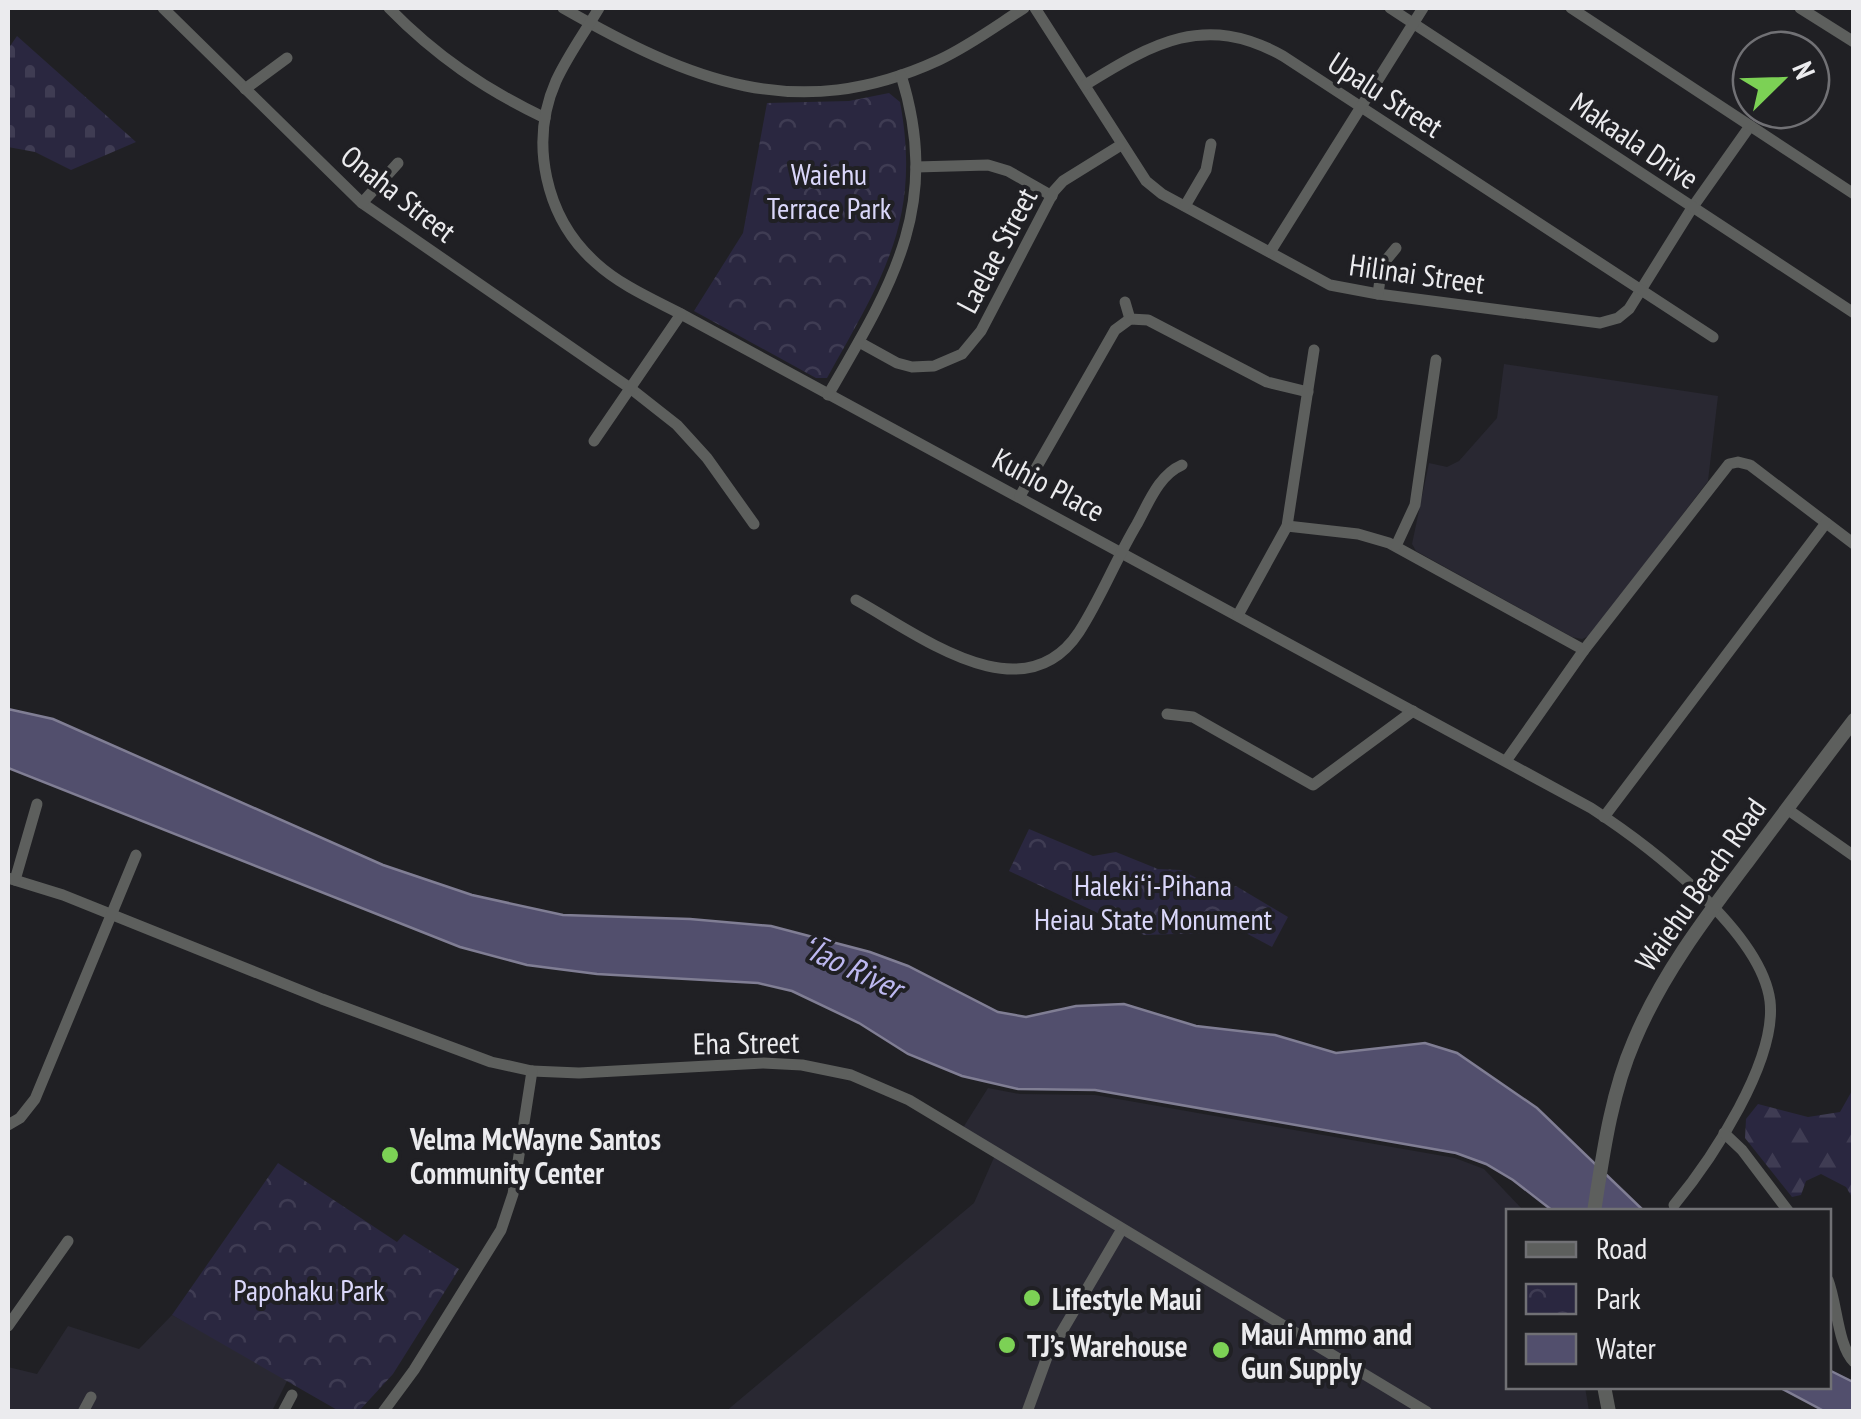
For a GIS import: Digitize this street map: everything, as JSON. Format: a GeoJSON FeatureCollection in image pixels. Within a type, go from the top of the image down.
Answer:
{"type":"FeatureCollection","features":[{"type":"Feature","properties":{"kind":"street","name":"Onaha Street"},"geometry":{"type":"LineString","coordinates":[[164,8],[362,203],[630,388],[693,441],[754,524]]}},
{"type":"Feature","properties":{"kind":"street"},"geometry":{"type":"LineString","coordinates":[[388,8],[459,71],[500,97],[545,118]]}},
{"type":"Feature","properties":{"kind":"street"},"geometry":{"type":"LineString","coordinates":[[563,8],[665,62],[733,85],[804,92],[840,90],[901,76],[943,59],[1024,8]]}},
{"type":"Feature","properties":{"kind":"street","name":"Kuhio Place"},"geometry":{"type":"LineString","coordinates":[[598,8],[556,81],[545,118],[543,152],[549,187],[572,236],[610,274],[1506,760],[1604,817],[1679,875],[1712,907],[1753,953],[1770,1002],[1770,1029],[1764,1054],[1724,1134],[1674,1205]]}},
{"type":"Feature","properties":{"kind":"street","name":"Hilinai Street"},"geometry":{"type":"LineString","coordinates":[[1035,8],[1146,181],[1330,285],[1378,294],[1600,323],[1622,315],[1747,130]]}},
{"type":"Feature","properties":{"kind":"street","name":"Makaala Drive"},"geometry":{"type":"LineString","coordinates":[[1390,8],[1854,313]]}},
{"type":"Feature","properties":{"kind":"street"},"geometry":{"type":"LineString","coordinates":[[1270,252],[1423,8]]}},
{"type":"Feature","properties":{"kind":"street"},"geometry":{"type":"LineString","coordinates":[[1571,8],[1731,113]]}},
{"type":"Feature","properties":{"kind":"street"},"geometry":{"type":"LineString","coordinates":[[1800,8],[1854,42]]}},
{"type":"Feature","properties":{"kind":"street","name":"Upalu Street"},"geometry":{"type":"LineString","coordinates":[[1084,85],[1162,42],[1192,35],[1224,35],[1269,49],[1713,337]]}},
{"type":"Feature","properties":{"kind":"street"},"geometry":{"type":"LineString","coordinates":[[245,89],[287,58]]}},
{"type":"Feature","properties":{"kind":"street"},"geometry":{"type":"LineString","coordinates":[[828,395],[902,256],[915,195],[916,167],[912,112],[901,76]]}},
{"type":"Feature","properties":{"kind":"street"},"geometry":{"type":"LineString","coordinates":[[1756,130],[1854,194]]}},
{"type":"Feature","properties":{"kind":"street"},"geometry":{"type":"LineString","coordinates":[[1185,206],[1206,170],[1210,144]]}},
{"type":"Feature","properties":{"kind":"street","name":"Laelae Street"},"geometry":{"type":"LineString","coordinates":[[859,342],[912,366],[942,364],[962,354],[981,331],[1063,181],[1121,145]]}},
{"type":"Feature","properties":{"kind":"street"},"geometry":{"type":"LineString","coordinates":[[362,203],[398,163]]}},
{"type":"Feature","properties":{"kind":"street"},"geometry":{"type":"LineString","coordinates":[[916,167],[988,164],[1052,196]]}},
{"type":"Feature","properties":{"kind":"street"},"geometry":{"type":"LineString","coordinates":[[1378,294],[1383,262],[1396,248]]}},
{"type":"Feature","properties":{"kind":"street"},"geometry":{"type":"LineString","coordinates":[[1124,302],[1130,318]]}},
{"type":"Feature","properties":{"kind":"street"},"geometry":{"type":"LineString","coordinates":[[594,441],[681,314]]}},
{"type":"Feature","properties":{"kind":"street"},"geometry":{"type":"LineString","coordinates":[[1020,496],[1115,330],[1130,318],[1148,320],[1267,382],[1308,392]]}},
{"type":"Feature","properties":{"kind":"street"},"geometry":{"type":"LineString","coordinates":[[1238,616],[1287,526],[1314,350]]}},
{"type":"Feature","properties":{"kind":"street"},"geometry":{"type":"LineString","coordinates":[[1396,546],[1415,505],[1436,360]]}},
{"type":"Feature","properties":{"kind":"street"},"geometry":{"type":"LineString","coordinates":[[1506,760],[1584,650],[1721,471],[1736,462],[1752,466],[1854,544]]}},
{"type":"Feature","properties":{"kind":"street"},"geometry":{"type":"LineString","coordinates":[[856,600],[975,664],[1004,670],[1024,668],[1051,658],[1074,639],[1164,478],[1182,465]]}},
{"type":"Feature","properties":{"kind":"street"},"geometry":{"type":"LineString","coordinates":[[1604,817],[1826,523]]}},
{"type":"Feature","properties":{"kind":"street"},"geometry":{"type":"LineString","coordinates":[[1287,526],[1358,534],[1396,546],[1584,650]]}},
{"type":"Feature","properties":{"kind":"street"},"geometry":{"type":"LineString","coordinates":[[1167,714],[1192,717],[1313,785],[1413,711]]}},
{"type":"Feature","properties":{"kind":"street","name":"Waiehu Beach Road"},"geometry":{"type":"LineString","coordinates":[[1594,1209],[1618,1084],[1633,1042],[1677,956],[1854,720]]}},
{"type":"Feature","properties":{"kind":"street"},"geometry":{"type":"LineString","coordinates":[[11,879],[37,804]]}},
{"type":"Feature","properties":{"kind":"street"},"geometry":{"type":"LineString","coordinates":[[1787,809],[1854,856]]}},
{"type":"Feature","properties":{"kind":"street"},"geometry":{"type":"LineString","coordinates":[[8,1125],[20,1118],[35,1099],[136,855]]}},
{"type":"Feature","properties":{"kind":"street","name":"Eha Street"},"geometry":{"type":"LineString","coordinates":[[11,879],[372,1018],[491,1062],[532,1072],[762,1063],[830,1070],[909,1100],[1427,1412]]}},
{"type":"Feature","properties":{"kind":"street"},"geometry":{"type":"LineString","coordinates":[[384,1412],[501,1230],[512,1194],[532,1072]]}},
{"type":"Feature","properties":{"kind":"street"},"geometry":{"type":"LineString","coordinates":[[1724,1134],[1742,1150],[1787,1209]]}},
{"type":"Feature","properties":{"kind":"street"},"geometry":{"type":"LineString","coordinates":[[1027,1412],[1047,1357],[1122,1228]]}},
{"type":"Feature","properties":{"kind":"street"},"geometry":{"type":"LineString","coordinates":[[8,1326],[68,1241]]}},
{"type":"Feature","properties":{"kind":"street"},"geometry":{"type":"LineString","coordinates":[[1831,1290],[1844,1348],[1854,1362]]}},
{"type":"Feature","properties":{"kind":"street"},"geometry":{"type":"LineString","coordinates":[[283,1412],[292,1395]]}},
{"type":"Feature","properties":{"kind":"street"},"geometry":{"type":"LineString","coordinates":[[83,1412],[91,1397]]}},
{"type":"Feature","properties":{"kind":"shaded area"},"geometry":{"type":"Polygon","coordinates":[[[1504,364],[1718,396],[1708,481],[1591,635],[1582,639],[1416,551],[1412,544],[1429,463],[1447,467],[1459,461],[1497,418],[1504,364]]]}},
{"type":"Feature","properties":{"kind":"shaded area"},"geometry":{"type":"Polygon","coordinates":[[[988,1088],[1020,1094],[1095,1095],[1455,1158],[1484,1169],[1522,1209],[1506,1209],[1506,1389],[1585,1389],[1589,1411],[725,1412],[974,1203],[996,1153],[961,1131],[988,1088]]]}},
{"type":"Feature","properties":{"kind":"shaded area"},"geometry":{"type":"Polygon","coordinates":[[[172,1315],[288,1379],[272,1411],[8,1412],[8,1367],[37,1374],[68,1326],[139,1349],[172,1315]]]}},
{"type":"Feature","properties":{"kind":"green space"},"geometry":{"type":"Polygon","coordinates":[[[17,36],[136,142],[71,170],[35,152],[8,147],[8,49],[17,36]]]}},
{"type":"Feature","properties":{"kind":"green space","name":"Waiehu Terrace Park"},"geometry":{"type":"Polygon","coordinates":[[[889,93],[900,102],[905,144],[906,181],[901,215],[865,310],[827,378],[816,378],[694,311],[743,233],[767,103],[849,101],[889,93]]]}},
{"type":"Feature","properties":{"kind":"green space","name":"Halekiʻi-Pihana Heiau State Monument"},"geometry":{"type":"Polygon","coordinates":[[[1029,829],[1093,856],[1116,852],[1158,869],[1181,870],[1222,891],[1236,886],[1288,917],[1272,947],[1244,932],[1144,935],[1009,871],[1029,829]]]}},
{"type":"Feature","properties":{"kind":"green space"},"geometry":{"type":"Polygon","coordinates":[[[1853,1089],[1853,1199],[1846,1187],[1821,1174],[1806,1181],[1801,1195],[1792,1197],[1745,1138],[1746,1119],[1758,1104],[1808,1117],[1840,1112],[1853,1089]]]}},
{"type":"Feature","properties":{"kind":"green space","name":"Papohaku Park"},"geometry":{"type":"Polygon","coordinates":[[[278,1163],[397,1242],[404,1234],[459,1269],[393,1374],[359,1411],[339,1411],[172,1315],[278,1163]]]}},
{"type":"Feature","properties":{"kind":"water","name":"ʻĪao River"},"geometry":{"type":"Polygon","coordinates":[[[8,709],[53,719],[383,865],[472,895],[563,915],[771,926],[870,952],[908,966],[998,1012],[1026,1017],[1076,1006],[1124,1004],[1196,1026],[1275,1035],[1336,1053],[1425,1043],[1457,1053],[1537,1108],[1642,1209],[1550,1209],[1513,1180],[1456,1153],[1095,1090],[1018,1089],[962,1076],[908,1054],[859,1023],[792,991],[758,983],[597,974],[527,965],[460,947],[8,768],[8,709]]]}},
{"type":"Feature","properties":{"kind":"water"},"geometry":{"type":"Polygon","coordinates":[[[1831,1371],[1853,1382],[1853,1411],[1824,1411],[1783,1389],[1831,1389],[1831,1371]]]}},
{"type":"Feature","properties":{"kind":"place","name":"Velma McWayne Santos Community Center"},"geometry":{"type":"Point","coordinates":[390,1155]}},
{"type":"Feature","properties":{"kind":"place","name":"Lifestyle Maui"},"geometry":{"type":"Point","coordinates":[1032,1298]}},
{"type":"Feature","properties":{"kind":"place","name":"TJ’s Warehouse"},"geometry":{"type":"Point","coordinates":[1007,1345]}},
{"type":"Feature","properties":{"kind":"place","name":"Maui Ammo and Gun Supply"},"geometry":{"type":"Point","coordinates":[1221,1350]}}]}
